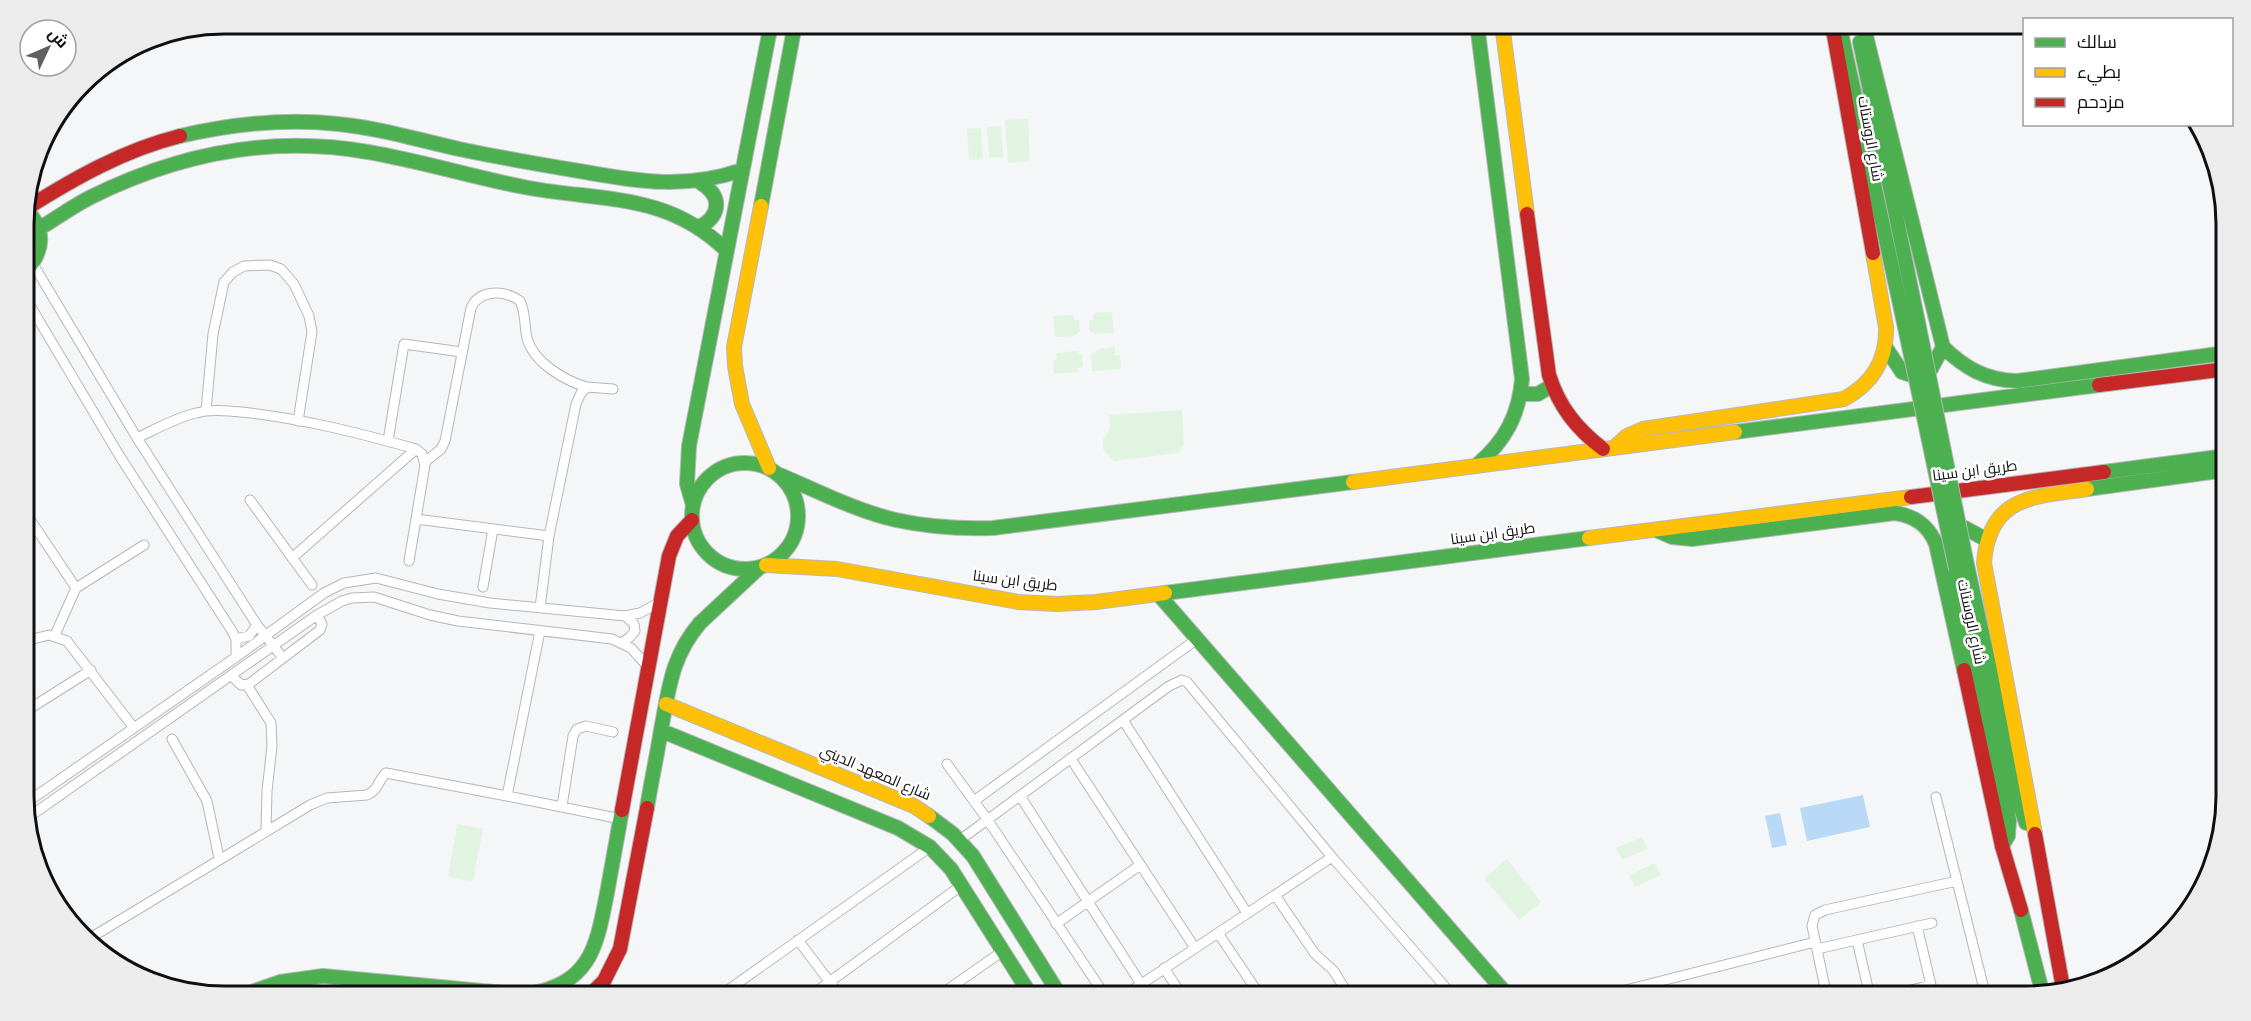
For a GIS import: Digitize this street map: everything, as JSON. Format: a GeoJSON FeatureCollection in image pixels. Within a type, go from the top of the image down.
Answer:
{"type":"FeatureCollection","features":[{"type":"Feature","properties":{"kind":"main road"},"geometry":{"type":"LineString","coordinates":[[1478,34],[1521,365],[1522,394],[1518,411],[1503,441],[1478,464]]}},
{"type":"Feature","properties":{"kind":"main road"},"geometry":{"type":"LineString","coordinates":[[1503,34],[1551,386],[1556,399],[1571,422],[1608,448]]}},
{"type":"Feature","properties":{"kind":"main road","name":"شارع الروستات"},"geometry":{"type":"LineString","coordinates":[[1608,448],[1643,429],[1844,399],[1872,379],[1878,369],[1886,348],[1886,327],[1834,34]]}},
{"type":"Feature","properties":{"kind":"main road"},"geometry":{"type":"LineString","coordinates":[[1840,34],[1913,330]]}},
{"type":"Feature","properties":{"kind":"main road"},"geometry":{"type":"LineString","coordinates":[[1861,34],[1862,59],[2009,820],[2008,836],[2002,846]]}},
{"type":"Feature","properties":{"kind":"main road","name":"شارع الروستات"},"geometry":{"type":"LineString","coordinates":[[1864,34],[1943,347]]}},
{"type":"Feature","properties":{"kind":"main road"},"geometry":{"type":"LineString","coordinates":[[769,35],[689,446],[687,485],[693,505],[692,520],[695,534],[701,545],[710,556],[721,563],[747,569],[763,566],[779,558],[790,546],[799,516],[794,494],[775,472],[742,404],[734,347],[793,35]]}},
{"type":"Feature","properties":{"kind":"main road"},"geometry":{"type":"LineString","coordinates":[[36,202],[78,177],[147,146],[211,129],[267,123],[333,123],[371,128],[530,164],[657,183],[700,183],[729,176],[742,170]]}},
{"type":"Feature","properties":{"kind":"main road"},"geometry":{"type":"LineString","coordinates":[[40,228],[90,198],[155,169],[224,151],[295,146],[367,152],[525,187],[668,210],[700,226],[727,251]]}},
{"type":"Feature","properties":{"kind":"main road"},"geometry":{"type":"LineString","coordinates":[[700,183],[713,191],[718,205],[713,219],[700,226]]}},
{"type":"Feature","properties":{"kind":"main road"},"geometry":{"type":"LineString","coordinates":[[35,217],[42,240],[40,253],[35,260]]}},
{"type":"Feature","properties":{"kind":"main road"},"geometry":{"type":"LineString","coordinates":[[1886,348],[1902,372],[1917,377],[1931,369],[1943,347],[1975,374],[2002,381],[2031,380],[2216,353]]}},
{"type":"Feature","properties":{"kind":"main road"},"geometry":{"type":"LineString","coordinates":[[693,505],[703,483],[722,467],[746,462],[758,464],[875,514],[919,524],[967,528],[1018,526],[1478,464],[2216,370]]}},
{"type":"Feature","properties":{"kind":"main road"},"geometry":{"type":"LineString","coordinates":[[1522,394],[1538,394],[1551,386]]}},
{"type":"Feature","properties":{"kind":"main road","name":"طريق ابن سينا"},"geometry":{"type":"LineString","coordinates":[[763,566],[837,569],[1031,604],[1096,602],[2216,457]]}},
{"type":"Feature","properties":{"kind":"main road","name":"شارع الروستات"},"geometry":{"type":"LineString","coordinates":[[2062,983],[1984,563],[1987,540],[2005,510],[2031,497],[2216,471]]}},
{"type":"Feature","properties":{"kind":"main road"},"geometry":{"type":"LineString","coordinates":[[1656,530],[1672,537],[1692,539],[1895,513],[1919,520],[1933,535],[1942,528],[1959,526],[1987,540]]}},
{"type":"Feature","properties":{"kind":"main road"},"geometry":{"type":"LineString","coordinates":[[558,987],[582,969],[598,942],[672,546],[677,536],[692,520]]}},
{"type":"Feature","properties":{"kind":"main road","name":"شارع الروستات"},"geometry":{"type":"LineString","coordinates":[[1933,535],[2002,846],[2041,986]]}},
{"type":"Feature","properties":{"kind":"main road"},"geometry":{"type":"LineString","coordinates":[[598,987],[604,981],[620,949],[662,731],[669,679],[675,662],[704,617],[763,566]]}},
{"type":"Feature","properties":{"kind":"main road"},"geometry":{"type":"LineString","coordinates":[[1961,567],[2020,806],[2035,837]]}},
{"type":"Feature","properties":{"kind":"main road"},"geometry":{"type":"LineString","coordinates":[[1159,595],[1500,986]]}},
{"type":"Feature","properties":{"kind":"main road","name":"شارع المعهد الديني"},"geometry":{"type":"LineString","coordinates":[[666,704],[914,806],[945,825],[976,861],[1054,987]]}},
{"type":"Feature","properties":{"kind":"main road"},"geometry":{"type":"LineString","coordinates":[[662,731],[898,828],[930,846],[940,855],[962,885],[1025,987]]}},
{"type":"Feature","properties":{"kind":"main road"},"geometry":{"type":"LineString","coordinates":[[266,987],[280,982],[323,976],[439,987]]}},
{"type":"Feature","properties":{"kind":"street"},"geometry":{"type":"LineString","coordinates":[[206,411],[213,334],[224,282],[233,272],[244,266],[270,265],[281,269],[294,284],[309,316],[312,332],[298,421]]}},
{"type":"Feature","properties":{"kind":"street"},"geometry":{"type":"LineString","coordinates":[[35,277],[257,625],[283,658]]}},
{"type":"Feature","properties":{"kind":"street"},"geometry":{"type":"LineString","coordinates":[[425,462],[441,449],[445,441],[462,352],[474,302],[478,296],[489,293],[508,296],[520,301],[524,312],[527,340],[539,358],[568,379],[588,387]]}},
{"type":"Feature","properties":{"kind":"street"},"geometry":{"type":"LineString","coordinates":[[35,314],[119,455],[236,639],[236,657]]}},
{"type":"Feature","properties":{"kind":"street"},"geometry":{"type":"LineString","coordinates":[[388,441],[404,344],[462,352]]}},
{"type":"Feature","properties":{"kind":"street"},"geometry":{"type":"LineString","coordinates":[[540,608],[549,536],[576,404],[581,393],[588,387],[613,389]]}},
{"type":"Feature","properties":{"kind":"street"},"geometry":{"type":"LineString","coordinates":[[137,438],[187,415],[206,411],[264,414],[366,434],[416,449],[422,454],[425,462],[409,561]]}},
{"type":"Feature","properties":{"kind":"street"},"geometry":{"type":"LineString","coordinates":[[292,558],[416,449]]}},
{"type":"Feature","properties":{"kind":"street"},"geometry":{"type":"LineString","coordinates":[[250,500],[312,585]]}},
{"type":"Feature","properties":{"kind":"street"},"geometry":{"type":"LineString","coordinates":[[416,519],[549,536]]}},
{"type":"Feature","properties":{"kind":"street"},"geometry":{"type":"LineString","coordinates":[[35,527],[76,588]]}},
{"type":"Feature","properties":{"kind":"street"},"geometry":{"type":"LineString","coordinates":[[483,587],[494,529]]}},
{"type":"Feature","properties":{"kind":"street"},"geometry":{"type":"LineString","coordinates":[[55,635],[76,588],[144,545]]}},
{"type":"Feature","properties":{"kind":"street"},"geometry":{"type":"LineString","coordinates":[[35,797],[333,587],[365,578],[387,579],[464,599],[625,616],[640,613],[662,601]]}},
{"type":"Feature","properties":{"kind":"street"},"geometry":{"type":"LineString","coordinates":[[36,812],[317,615],[352,598],[374,597],[430,615],[458,621],[601,636],[622,643],[638,654],[649,668]]}},
{"type":"Feature","properties":{"kind":"street"},"geometry":{"type":"LineString","coordinates":[[232,676],[241,685],[247,685],[321,629],[322,624],[317,615]]}},
{"type":"Feature","properties":{"kind":"street"},"geometry":{"type":"LineString","coordinates":[[622,643],[635,631],[634,624],[625,616]]}},
{"type":"Feature","properties":{"kind":"street"},"geometry":{"type":"LineString","coordinates":[[236,639],[249,636],[257,625]]}},
{"type":"Feature","properties":{"kind":"street"},"geometry":{"type":"LineString","coordinates":[[507,796],[540,631]]}},
{"type":"Feature","properties":{"kind":"street"},"geometry":{"type":"LineString","coordinates":[[35,638],[55,635],[72,645],[134,728]]}},
{"type":"Feature","properties":{"kind":"street"},"geometry":{"type":"LineString","coordinates":[[974,801],[1197,639]]}},
{"type":"Feature","properties":{"kind":"street"},"geometry":{"type":"LineString","coordinates":[[35,705],[91,670]]}},
{"type":"Feature","properties":{"kind":"street"},"geometry":{"type":"LineString","coordinates":[[960,840],[1169,686],[1182,680],[1187,682],[1332,857],[1445,986]]}},
{"type":"Feature","properties":{"kind":"street"},"geometry":{"type":"LineString","coordinates":[[247,685],[271,723],[272,746],[267,790],[266,830]]}},
{"type":"Feature","properties":{"kind":"street"},"geometry":{"type":"LineString","coordinates":[[149,718],[157,728]]}},
{"type":"Feature","properties":{"kind":"street"},"geometry":{"type":"LineString","coordinates":[[1123,720],[1247,913]]}},
{"type":"Feature","properties":{"kind":"street"},"geometry":{"type":"LineString","coordinates":[[562,806],[573,736],[577,729],[586,726],[613,732]]}},
{"type":"Feature","properties":{"kind":"street"},"geometry":{"type":"LineString","coordinates":[[172,739],[207,801],[219,858]]}},
{"type":"Feature","properties":{"kind":"street"},"geometry":{"type":"LineString","coordinates":[[1071,759],[1195,948]]}},
{"type":"Feature","properties":{"kind":"street"},"geometry":{"type":"LineString","coordinates":[[947,764],[987,819],[1099,987]]}},
{"type":"Feature","properties":{"kind":"street"},"geometry":{"type":"LineString","coordinates":[[95,935],[266,830],[327,798],[372,793],[377,789],[386,773],[621,819]]}},
{"type":"Feature","properties":{"kind":"street"},"geometry":{"type":"LineString","coordinates":[[1020,796],[1141,984]]}},
{"type":"Feature","properties":{"kind":"street"},"geometry":{"type":"LineString","coordinates":[[1936,797],[1983,986]]}},
{"type":"Feature","properties":{"kind":"street"},"geometry":{"type":"LineString","coordinates":[[732,987],[930,846]]}},
{"type":"Feature","properties":{"kind":"street"},"geometry":{"type":"LineString","coordinates":[[1137,986],[1332,857]]}},
{"type":"Feature","properties":{"kind":"street"},"geometry":{"type":"LineString","coordinates":[[1056,924],[1140,865]]}},
{"type":"Feature","properties":{"kind":"street"},"geometry":{"type":"LineString","coordinates":[[1825,986],[1813,920],[1820,912],[1957,881]]}},
{"type":"Feature","properties":{"kind":"street"},"geometry":{"type":"LineString","coordinates":[[823,987],[962,885]]}},
{"type":"Feature","properties":{"kind":"street"},"geometry":{"type":"LineString","coordinates":[[1275,895],[1315,954],[1333,970],[1343,986]]}},
{"type":"Feature","properties":{"kind":"street"},"geometry":{"type":"LineString","coordinates":[[1643,986],[1816,945],[1857,940],[1932,923]]}},
{"type":"Feature","properties":{"kind":"street"},"geometry":{"type":"LineString","coordinates":[[1917,926],[1931,985],[1927,986]]}},
{"type":"Feature","properties":{"kind":"street"},"geometry":{"type":"LineString","coordinates":[[1218,933],[1254,986]]}},
{"type":"Feature","properties":{"kind":"street"},"geometry":{"type":"LineString","coordinates":[[798,940],[833,987]]}},
{"type":"Feature","properties":{"kind":"street"},"geometry":{"type":"LineString","coordinates":[[1857,940],[1868,986]]}},
{"type":"Feature","properties":{"kind":"street"},"geometry":{"type":"LineString","coordinates":[[952,987],[1003,951]]}},
{"type":"Feature","properties":{"kind":"street"},"geometry":{"type":"LineString","coordinates":[[1164,968],[1176,986]]}},
{"type":"Feature","properties":{"kind":"green space"},"geometry":{"type":"Polygon","coordinates":[[[1028,119],[1030,161],[1008,163],[1005,120],[1028,119]]]}},
{"type":"Feature","properties":{"kind":"green space"},"geometry":{"type":"Polygon","coordinates":[[[1001,126],[1003,157],[989,158],[987,127],[1001,126]]]}},
{"type":"Feature","properties":{"kind":"green space"},"geometry":{"type":"Polygon","coordinates":[[[981,128],[983,159],[969,160],[967,129],[981,128]]]}},
{"type":"Feature","properties":{"kind":"green space"},"geometry":{"type":"Polygon","coordinates":[[[1112,312],[1114,333],[1095,334],[1089,330],[1089,320],[1094,320],[1094,313],[1112,312]]]}},
{"type":"Feature","properties":{"kind":"green space"},"geometry":{"type":"Polygon","coordinates":[[[1073,315],[1074,320],[1079,320],[1080,331],[1074,336],[1055,337],[1053,316],[1073,315]]]}},
{"type":"Feature","properties":{"kind":"green space"},"geometry":{"type":"Polygon","coordinates":[[[1115,347],[1115,355],[1120,355],[1121,369],[1092,371],[1091,355],[1098,349],[1115,347]]]}},
{"type":"Feature","properties":{"kind":"green space"},"geometry":{"type":"Polygon","coordinates":[[[1076,351],[1082,355],[1083,367],[1077,368],[1078,372],[1054,374],[1053,360],[1057,359],[1056,353],[1076,351]]]}},
{"type":"Feature","properties":{"kind":"green space"},"geometry":{"type":"Polygon","coordinates":[[[1182,410],[1184,444],[1178,453],[1114,461],[1103,449],[1103,439],[1110,429],[1109,415],[1182,410]]]}},
{"type":"Feature","properties":{"kind":"green space"},"geometry":{"type":"Polygon","coordinates":[[[457,824],[483,829],[473,881],[448,877],[457,824]]]}},
{"type":"Feature","properties":{"kind":"green space"},"geometry":{"type":"Polygon","coordinates":[[[1642,837],[1647,849],[1622,860],[1616,848],[1642,837]]]}},
{"type":"Feature","properties":{"kind":"green space"},"geometry":{"type":"Polygon","coordinates":[[[1507,859],[1541,902],[1519,920],[1484,878],[1507,859]]]}},
{"type":"Feature","properties":{"kind":"green space"},"geometry":{"type":"Polygon","coordinates":[[[1655,863],[1661,875],[1635,887],[1629,875],[1655,863]]]}},
{"type":"Feature","properties":{"kind":"water"},"geometry":{"type":"Polygon","coordinates":[[[1863,795],[1870,827],[1807,841],[1800,808],[1863,795]]]}},
{"type":"Feature","properties":{"kind":"water"},"geometry":{"type":"Polygon","coordinates":[[[1780,813],[1787,845],[1772,848],[1765,816],[1780,813]]]}},
{"type":"Feature","properties":{"kind":"traffic: fast"},"geometry":{"type":"LineString","coordinates":[[1478,34],[1522,379],[1518,404],[1509,426],[1496,446],[1478,464]]}},
{"type":"Feature","properties":{"kind":"traffic: fast"},"geometry":{"type":"LineString","coordinates":[[1865,34],[1943,347]]}},
{"type":"Feature","properties":{"kind":"traffic: fast"},"geometry":{"type":"LineString","coordinates":[[693,505],[687,484],[689,446],[769,35]]}},
{"type":"Feature","properties":{"kind":"traffic: fast"},"geometry":{"type":"LineString","coordinates":[[761,206],[793,35]]}},
{"type":"Feature","properties":{"kind":"traffic: fast"},"geometry":{"type":"LineString","coordinates":[[1842,37],[1906,332]]}},
{"type":"Feature","properties":{"kind":"traffic: fast"},"geometry":{"type":"LineString","coordinates":[[1860,42],[1919,327]]}},
{"type":"Feature","properties":{"kind":"traffic: fast"},"geometry":{"type":"LineString","coordinates":[[180,136],[259,123],[318,122],[369,128],[490,155],[644,181],[702,180],[742,170]]}},
{"type":"Feature","properties":{"kind":"traffic: fast"},"geometry":{"type":"LineString","coordinates":[[40,228],[91,197],[157,169],[191,159],[261,147],[332,147],[407,160],[524,187],[606,198],[656,208],[704,232],[727,251]]}},
{"type":"Feature","properties":{"kind":"traffic: fast"},"geometry":{"type":"LineString","coordinates":[[700,227],[712,217],[716,205],[713,194],[701,183]]}},
{"type":"Feature","properties":{"kind":"traffic: fast"},"geometry":{"type":"LineString","coordinates":[[35,221],[40,232],[39,248],[35,258]]}},
{"type":"Feature","properties":{"kind":"traffic: fast"},"geometry":{"type":"LineString","coordinates":[[1919,327],[1967,565]]}},
{"type":"Feature","properties":{"kind":"traffic: fast"},"geometry":{"type":"LineString","coordinates":[[1906,332],[1956,569]]}},
{"type":"Feature","properties":{"kind":"traffic: fast"},"geometry":{"type":"LineString","coordinates":[[1943,347],[1976,372],[2017,381],[2216,354]]}},
{"type":"Feature","properties":{"kind":"traffic: fast"},"geometry":{"type":"LineString","coordinates":[[1886,348],[1902,372],[1917,377],[1931,369],[1943,347]]}},
{"type":"Feature","properties":{"kind":"traffic: fast"},"geometry":{"type":"LineString","coordinates":[[1735,432],[2099,385]]}},
{"type":"Feature","properties":{"kind":"traffic: fast"},"geometry":{"type":"LineString","coordinates":[[1522,394],[1538,394],[1551,386]]}},
{"type":"Feature","properties":{"kind":"traffic: fast"},"geometry":{"type":"LineString","coordinates":[[2104,472],[2216,457]]}},
{"type":"Feature","properties":{"kind":"traffic: fast"},"geometry":{"type":"LineString","coordinates":[[745,463],[765,467],[783,478],[794,496],[798,516],[794,536],[783,554],[765,565],[745,569],[725,565],[707,554],[696,536],[692,516],[696,496],[707,478],[725,467],[745,463]]}},
{"type":"Feature","properties":{"kind":"traffic: fast"},"geometry":{"type":"LineString","coordinates":[[2087,489],[2216,471]]}},
{"type":"Feature","properties":{"kind":"traffic: fast"},"geometry":{"type":"LineString","coordinates":[[780,475],[881,516],[920,524],[969,528],[993,528],[1353,482]]}},
{"type":"Feature","properties":{"kind":"traffic: fast"},"geometry":{"type":"LineString","coordinates":[[1656,530],[1672,537],[1692,539],[1895,513],[1909,516],[1925,527],[1936,544],[1964,670]]}},
{"type":"Feature","properties":{"kind":"traffic: fast"},"geometry":{"type":"LineString","coordinates":[[1950,527],[1965,528],[1987,540]]}},
{"type":"Feature","properties":{"kind":"traffic: fast"},"geometry":{"type":"LineString","coordinates":[[1165,593],[1589,538]]}},
{"type":"Feature","properties":{"kind":"traffic: fast"},"geometry":{"type":"LineString","coordinates":[[1967,565],[2020,806],[2026,823]]}},
{"type":"Feature","properties":{"kind":"traffic: fast"},"geometry":{"type":"LineString","coordinates":[[647,808],[669,687],[683,648],[700,623],[760,567]]}},
{"type":"Feature","properties":{"kind":"traffic: fast"},"geometry":{"type":"LineString","coordinates":[[1956,569],[2009,820],[2008,836],[2002,846]]}},
{"type":"Feature","properties":{"kind":"traffic: fast"},"geometry":{"type":"LineString","coordinates":[[1159,595],[1500,986]]}},
{"type":"Feature","properties":{"kind":"traffic: fast"},"geometry":{"type":"LineString","coordinates":[[662,731],[898,828],[930,847],[951,869],[1025,987]]}},
{"type":"Feature","properties":{"kind":"traffic: fast"},"geometry":{"type":"LineString","coordinates":[[554,987],[577,973],[593,947],[603,913],[622,810]]}},
{"type":"Feature","properties":{"kind":"traffic: fast"},"geometry":{"type":"LineString","coordinates":[[929,816],[953,834],[973,856],[1054,987]]}},
{"type":"Feature","properties":{"kind":"traffic: fast"},"geometry":{"type":"LineString","coordinates":[[2021,910],[2041,986]]}},
{"type":"Feature","properties":{"kind":"traffic: fast"},"geometry":{"type":"LineString","coordinates":[[266,987],[280,982],[323,976],[439,987]]}},
{"type":"Feature","properties":{"kind":"traffic: slow"},"geometry":{"type":"LineString","coordinates":[[1503,34],[1527,214]]}},
{"type":"Feature","properties":{"kind":"traffic: slow"},"geometry":{"type":"LineString","coordinates":[[761,206],[734,347],[742,404],[769,468]]}},
{"type":"Feature","properties":{"kind":"traffic: slow"},"geometry":{"type":"LineString","coordinates":[[1614,448],[1627,436],[1643,429],[1844,399],[1854,393],[1863,386],[1876,369],[1881,360],[1886,339],[1873,253]]}},
{"type":"Feature","properties":{"kind":"traffic: slow"},"geometry":{"type":"LineString","coordinates":[[1353,482],[1735,432]]}},
{"type":"Feature","properties":{"kind":"traffic: slow"},"geometry":{"type":"LineString","coordinates":[[2035,834],[1984,563],[1988,541],[1995,524],[2005,512],[2032,498],[2087,489]]}},
{"type":"Feature","properties":{"kind":"traffic: slow"},"geometry":{"type":"LineString","coordinates":[[1589,538],[1911,497]]}},
{"type":"Feature","properties":{"kind":"traffic: slow"},"geometry":{"type":"LineString","coordinates":[[766,565],[837,569],[1018,602],[1057,604],[1096,602],[1165,593]]}},
{"type":"Feature","properties":{"kind":"traffic: slow"},"geometry":{"type":"LineString","coordinates":[[666,704],[914,806],[929,816]]}},
{"type":"Feature","properties":{"kind":"traffic: jam"},"geometry":{"type":"LineString","coordinates":[[1834,34],[1873,253]]}},
{"type":"Feature","properties":{"kind":"traffic: jam"},"geometry":{"type":"LineString","coordinates":[[36,202],[100,166],[139,149],[180,136]]}},
{"type":"Feature","properties":{"kind":"traffic: jam"},"geometry":{"type":"LineString","coordinates":[[1527,214],[1549,375],[1558,397],[1570,416],[1585,434],[1603,449]]}},
{"type":"Feature","properties":{"kind":"traffic: jam"},"geometry":{"type":"LineString","coordinates":[[2099,385],[2216,370]]}},
{"type":"Feature","properties":{"kind":"traffic: jam"},"geometry":{"type":"LineString","coordinates":[[1911,497],[2104,472]]}},
{"type":"Feature","properties":{"kind":"traffic: jam"},"geometry":{"type":"LineString","coordinates":[[622,810],[669,556],[677,536],[692,520]]}},
{"type":"Feature","properties":{"kind":"traffic: jam"},"geometry":{"type":"LineString","coordinates":[[1964,670],[2002,846],[2021,910]]}},
{"type":"Feature","properties":{"kind":"traffic: jam"},"geometry":{"type":"LineString","coordinates":[[598,987],[604,981],[620,949],[647,808]]}},
{"type":"Feature","properties":{"kind":"traffic: jam"},"geometry":{"type":"LineString","coordinates":[[2035,834],[2062,983]]}}]}
